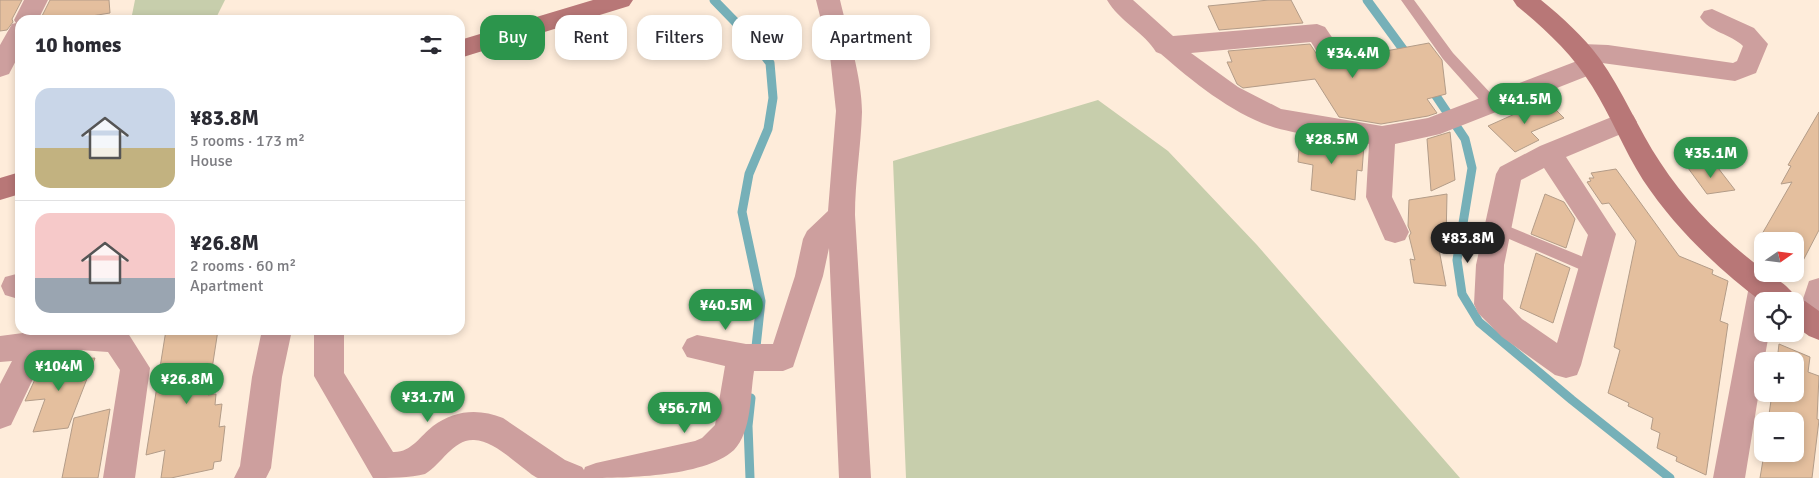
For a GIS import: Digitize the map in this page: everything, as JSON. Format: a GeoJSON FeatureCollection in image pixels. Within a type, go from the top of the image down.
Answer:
{"type":"FeatureCollection","features":[{"type":"Feature","properties":{"kind":"street"},"geometry":{"type":"LineString","coordinates":[[28,15],[36,0]]}},
{"type":"Feature","properties":{"kind":"street"},"geometry":{"type":"LineString","coordinates":[[465,47],[620,0]]}},
{"type":"Feature","properties":{"kind":"street"},"geometry":{"type":"LineString","coordinates":[[828,0],[842,56],[849,112],[842,182],[841,215],[855,478]]}},
{"type":"Feature","properties":{"kind":"street"},"geometry":{"type":"LineString","coordinates":[[1119,0],[1165,46],[1229,94],[1276,118],[1382,136],[1431,127],[1587,59],[1608,54],[1735,72],[1747,67],[1756,44],[1746,34],[1712,17]]}},
{"type":"Feature","properties":{"kind":"street"},"geometry":{"type":"LineString","coordinates":[[1525,0],[1553,23],[1587,59],[1652,171],[1681,209],[1716,246],[1771,292]]}},
{"type":"Feature","properties":{"kind":"street"},"geometry":{"type":"LineString","coordinates":[[1165,46],[1317,33],[1334,58]]}},
{"type":"Feature","properties":{"kind":"street"},"geometry":{"type":"LineString","coordinates":[[0,68],[15,40]]}},
{"type":"Feature","properties":{"kind":"street"},"geometry":{"type":"LineString","coordinates":[[1548,153],[1602,234],[1566,365],[1512,328],[1488,304],[1490,265],[1509,174],[1548,153],[1624,122]]}},
{"type":"Feature","properties":{"kind":"street"},"geometry":{"type":"LineString","coordinates":[[1382,136],[1379,197],[1395,232]]}},
{"type":"Feature","properties":{"kind":"street"},"geometry":{"type":"LineString","coordinates":[[0,189],[15,184]]}},
{"type":"Feature","properties":{"kind":"street"},"geometry":{"type":"LineString","coordinates":[[697,348],[743,357],[783,358],[809,276],[817,239],[841,215]]}},
{"type":"Feature","properties":{"kind":"street"},"geometry":{"type":"LineString","coordinates":[[1808,319],[1819,290]]}},
{"type":"Feature","properties":{"kind":"street"},"geometry":{"type":"LineString","coordinates":[[250,478],[255,468],[267,377],[276,335]]}},
{"type":"Feature","properties":{"kind":"street"},"geometry":{"type":"LineString","coordinates":[[329,335],[329,376],[384,467],[396,472],[420,466],[450,433],[458,428],[481,425],[492,428],[554,471],[571,478]]}},
{"type":"Feature","properties":{"kind":"street"},"geometry":{"type":"LineString","coordinates":[[0,415],[21,343],[80,337],[116,339],[135,368],[119,478]]}},
{"type":"Feature","properties":{"kind":"street"},"geometry":{"type":"LineString","coordinates":[[1729,478],[1762,342]]}},
{"type":"Feature","properties":{"kind":"street"},"geometry":{"type":"LineString","coordinates":[[596,478],[697,455],[713,448],[723,440],[730,430],[743,357]]}},
{"type":"Feature","properties":{"kind":"lane"},"geometry":{"type":"LineString","coordinates":[[1407,0],[1448,56],[1480,107]]}},
{"type":"Feature","properties":{"kind":"lane"},"geometry":{"type":"LineString","coordinates":[[1498,228],[1593,268]]}},
{"type":"Feature","properties":{"kind":"green space"},"geometry":{"type":"Polygon","coordinates":[[[135,0],[225,0],[218,15],[132,15],[135,0]]]}},
{"type":"Feature","properties":{"kind":"green space"},"geometry":{"type":"Polygon","coordinates":[[[1098,100],[1168,151],[1257,245],[1460,478],[906,478],[893,161],[1098,100]]]}},
{"type":"Feature","properties":{"kind":"building"},"geometry":{"type":"Polygon","coordinates":[[[0,0],[22,0],[12,19],[13,22],[7,30],[0,31],[0,0]]]}},
{"type":"Feature","properties":{"kind":"building"},"geometry":{"type":"Polygon","coordinates":[[[50,0],[109,0],[110,13],[98,15],[42,15],[50,0]]]}},
{"type":"Feature","properties":{"kind":"building"},"geometry":{"type":"Polygon","coordinates":[[[1269,0],[1291,0],[1303,23],[1219,30],[1208,6],[1269,0]]]}},
{"type":"Feature","properties":{"kind":"building"},"geometry":{"type":"Polygon","coordinates":[[[1429,43],[1442,60],[1446,94],[1427,99],[1437,113],[1381,124],[1339,117],[1315,79],[1243,88],[1237,84],[1227,62],[1232,62],[1228,51],[1310,44],[1322,62],[1330,67],[1337,67],[1345,65],[1348,58],[1429,43]]]}},
{"type":"Feature","properties":{"kind":"building"},"geometry":{"type":"Polygon","coordinates":[[[1546,100],[1564,118],[1531,132],[1539,140],[1515,152],[1488,126],[1546,100]]]}},
{"type":"Feature","properties":{"kind":"building"},"geometry":{"type":"Polygon","coordinates":[[[1819,112],[1819,230],[1804,259],[1804,232],[1763,232],[1792,182],[1781,184],[1791,166],[1788,165],[1819,112]]]}},
{"type":"Feature","properties":{"kind":"building"},"geometry":{"type":"Polygon","coordinates":[[[1450,132],[1455,180],[1431,191],[1427,139],[1450,132]]]}},
{"type":"Feature","properties":{"kind":"building"},"geometry":{"type":"Polygon","coordinates":[[[1300,136],[1364,145],[1362,171],[1357,170],[1355,200],[1311,190],[1313,165],[1298,162],[1300,136]]]}},
{"type":"Feature","properties":{"kind":"building"},"geometry":{"type":"Polygon","coordinates":[[[1715,164],[1735,190],[1707,194],[1688,168],[1715,164]]]}},
{"type":"Feature","properties":{"kind":"building"},"geometry":{"type":"Polygon","coordinates":[[[1616,169],[1679,256],[1713,270],[1712,274],[1728,281],[1720,321],[1728,324],[1706,475],[1676,461],[1677,457],[1657,448],[1660,433],[1651,429],[1653,418],[1628,406],[1629,403],[1608,393],[1620,350],[1614,347],[1636,241],[1609,203],[1602,204],[1587,182],[1591,181],[1589,178],[1594,178],[1591,173],[1616,169]]]}},
{"type":"Feature","properties":{"kind":"building"},"geometry":{"type":"Polygon","coordinates":[[[1447,194],[1446,241],[1437,239],[1446,286],[1414,283],[1410,259],[1415,260],[1409,236],[1411,233],[1408,226],[1409,200],[1447,194]]]}},
{"type":"Feature","properties":{"kind":"building"},"geometry":{"type":"Polygon","coordinates":[[[1545,194],[1564,202],[1575,219],[1566,248],[1531,234],[1545,194]]]}},
{"type":"Feature","properties":{"kind":"building"},"geometry":{"type":"Polygon","coordinates":[[[1536,253],[1570,268],[1553,323],[1520,308],[1536,253]]]}},
{"type":"Feature","properties":{"kind":"building"},"geometry":{"type":"Polygon","coordinates":[[[165,335],[217,335],[208,395],[216,394],[215,405],[222,404],[219,427],[225,426],[221,461],[214,462],[213,469],[171,478],[161,478],[165,450],[146,455],[165,335]]]}},
{"type":"Feature","properties":{"kind":"building"},"geometry":{"type":"Polygon","coordinates":[[[1779,344],[1798,352],[1778,352],[1779,344]]]}},
{"type":"Feature","properties":{"kind":"building"},"geometry":{"type":"Polygon","coordinates":[[[1804,354],[1810,357],[1808,372],[1819,376],[1817,419],[1819,420],[1812,478],[1760,478],[1763,462],[1804,462],[1804,412],[1769,412],[1771,402],[1804,402],[1804,354]]]}},
{"type":"Feature","properties":{"kind":"building"},"geometry":{"type":"Polygon","coordinates":[[[95,358],[68,428],[33,432],[45,399],[25,401],[43,362],[95,358]]]}},
{"type":"Feature","properties":{"kind":"building"},"geometry":{"type":"Polygon","coordinates":[[[110,409],[98,478],[62,478],[74,418],[110,409]]]}},
{"type":"Feature","properties":{"kind":"waterway"},"geometry":{"type":"LineString","coordinates":[[714,0],[749,36],[770,63],[773,98],[768,129],[749,174],[742,212],[761,301],[755,356]]}},
{"type":"Feature","properties":{"kind":"waterway"},"geometry":{"type":"LineString","coordinates":[[1367,0],[1408,56]]}},
{"type":"Feature","properties":{"kind":"waterway"},"geometry":{"type":"LineString","coordinates":[[1430,87],[1465,139],[1472,168],[1457,260],[1462,294],[1479,322],[1572,400],[1670,478]]}},
{"type":"Feature","properties":{"kind":"waterway"},"geometry":{"type":"LineString","coordinates":[[750,478],[748,426],[751,398]]}}]}
